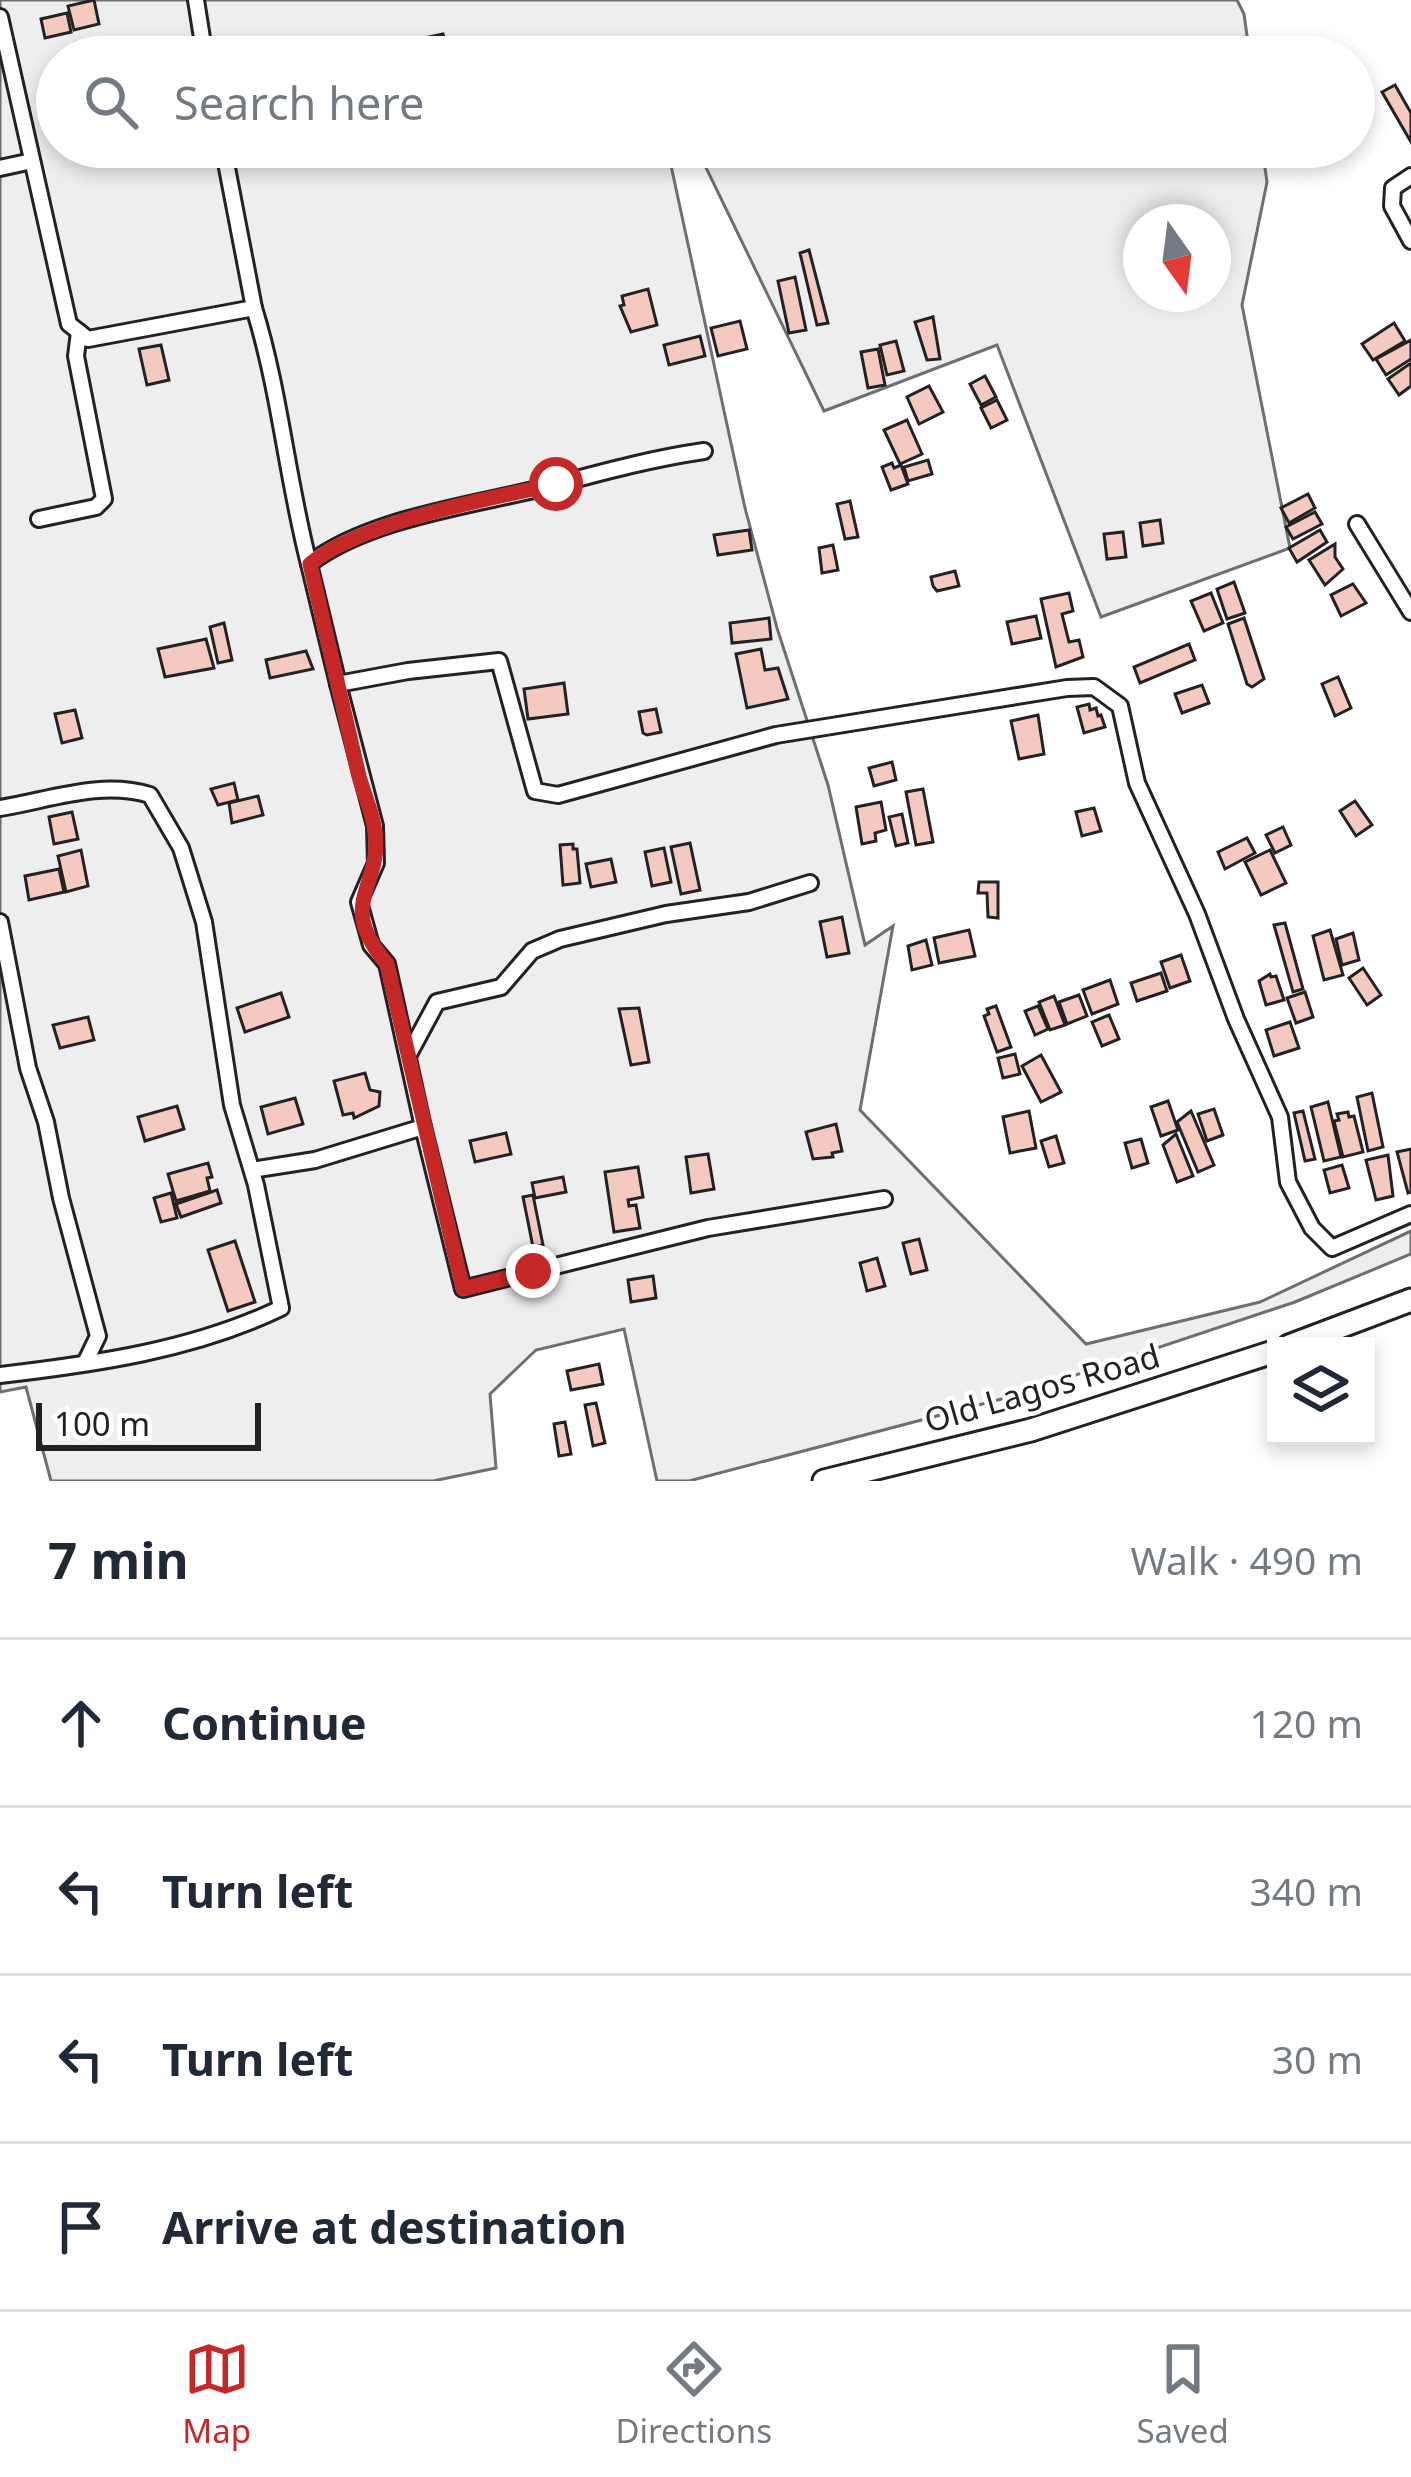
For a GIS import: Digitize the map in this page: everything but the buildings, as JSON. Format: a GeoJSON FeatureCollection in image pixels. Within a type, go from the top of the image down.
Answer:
{"type":"FeatureCollection","features":[{"type":"Feature","properties":{"kind":"main road"},"geometry":{"type":"LineString","coordinates":[[1313,1337],[1411,1300]]}},
{"type":"Feature","properties":{"kind":"main road","name":"Old Lagos Road"},"geometry":{"type":"LineString","coordinates":[[824,1481],[1031,1430],[1267,1354]]}},
{"type":"Feature","properties":{"kind":"street"},"geometry":{"type":"LineString","coordinates":[[196,0],[202,36]]}},
{"type":"Feature","properties":{"kind":"street"},"geometry":{"type":"LineString","coordinates":[[0,17],[69,324],[88,339],[254,308]]}},
{"type":"Feature","properties":{"kind":"street"},"geometry":{"type":"LineString","coordinates":[[0,168],[32,161]]}},
{"type":"Feature","properties":{"kind":"street"},"geometry":{"type":"LineString","coordinates":[[227,168],[254,308],[274,377],[295,508],[375,826],[376,863],[359,902],[371,945],[387,964],[463,1289],[708,1228],[884,1199]]}},
{"type":"Feature","properties":{"kind":"street"},"geometry":{"type":"LineString","coordinates":[[1411,176],[1393,188],[1391,198],[1411,241]]}},
{"type":"Feature","properties":{"kind":"street"},"geometry":{"type":"LineString","coordinates":[[39,520],[96,507],[104,499],[76,356],[79,332]]}},
{"type":"Feature","properties":{"kind":"street"},"geometry":{"type":"LineString","coordinates":[[310,564],[351,539],[405,521],[593,473],[704,451]]}},
{"type":"Feature","properties":{"kind":"street"},"geometry":{"type":"LineString","coordinates":[[1357,524],[1411,612]]}},
{"type":"Feature","properties":{"kind":"street"},"geometry":{"type":"LineString","coordinates":[[338,684],[499,661],[535,790],[558,795],[776,735],[1094,687],[1120,706],[1137,783],[1280,1117],[1288,1182],[1312,1228],[1332,1248],[1411,1214]]}},
{"type":"Feature","properties":{"kind":"street"},"geometry":{"type":"LineString","coordinates":[[0,808],[95,788],[126,787],[150,795],[181,848],[204,922],[232,1105],[252,1170],[281,1308],[226,1332],[85,1363],[0,1375]]}},
{"type":"Feature","properties":{"kind":"street"},"geometry":{"type":"LineString","coordinates":[[407,1056],[437,1002],[501,987],[532,951],[560,939],[666,914],[749,902],[810,884]]}},
{"type":"Feature","properties":{"kind":"street"},"geometry":{"type":"LineString","coordinates":[[0,922],[28,1068],[46,1122],[98,1336],[85,1363]]}},
{"type":"Feature","properties":{"kind":"street"},"geometry":{"type":"LineString","coordinates":[[252,1170],[315,1160],[423,1127]]}},
{"type":"Feature","properties":{"kind":"shaded area"},"geometry":{"type":"Polygon","coordinates":[[[0,0],[1237,0],[1247,36],[36,36],[36,168],[672,168],[745,508],[777,628],[828,785],[865,945],[893,926],[860,1110],[1086,1344],[1260,1302],[1411,1231],[1411,1254],[1295,1302],[1013,1396],[689,1481],[657,1481],[624,1329],[536,1350],[490,1394],[496,1468],[433,1481],[51,1481],[26,1387],[0,1392],[0,0]]]}},
{"type":"Feature","properties":{"kind":"shaded area"},"geometry":{"type":"Polygon","coordinates":[[[706,168],[1265,168],[1267,182],[1242,305],[1290,548],[1101,617],[997,345],[824,411],[706,168]]]}},
{"type":"Feature","properties":{"kind":"route"},"geometry":{"type":"LineString","coordinates":[[533,1271],[463,1289],[387,964],[371,945],[359,902],[376,863],[375,826],[360,781],[310,564],[351,539],[405,521],[556,484]]}}]}
